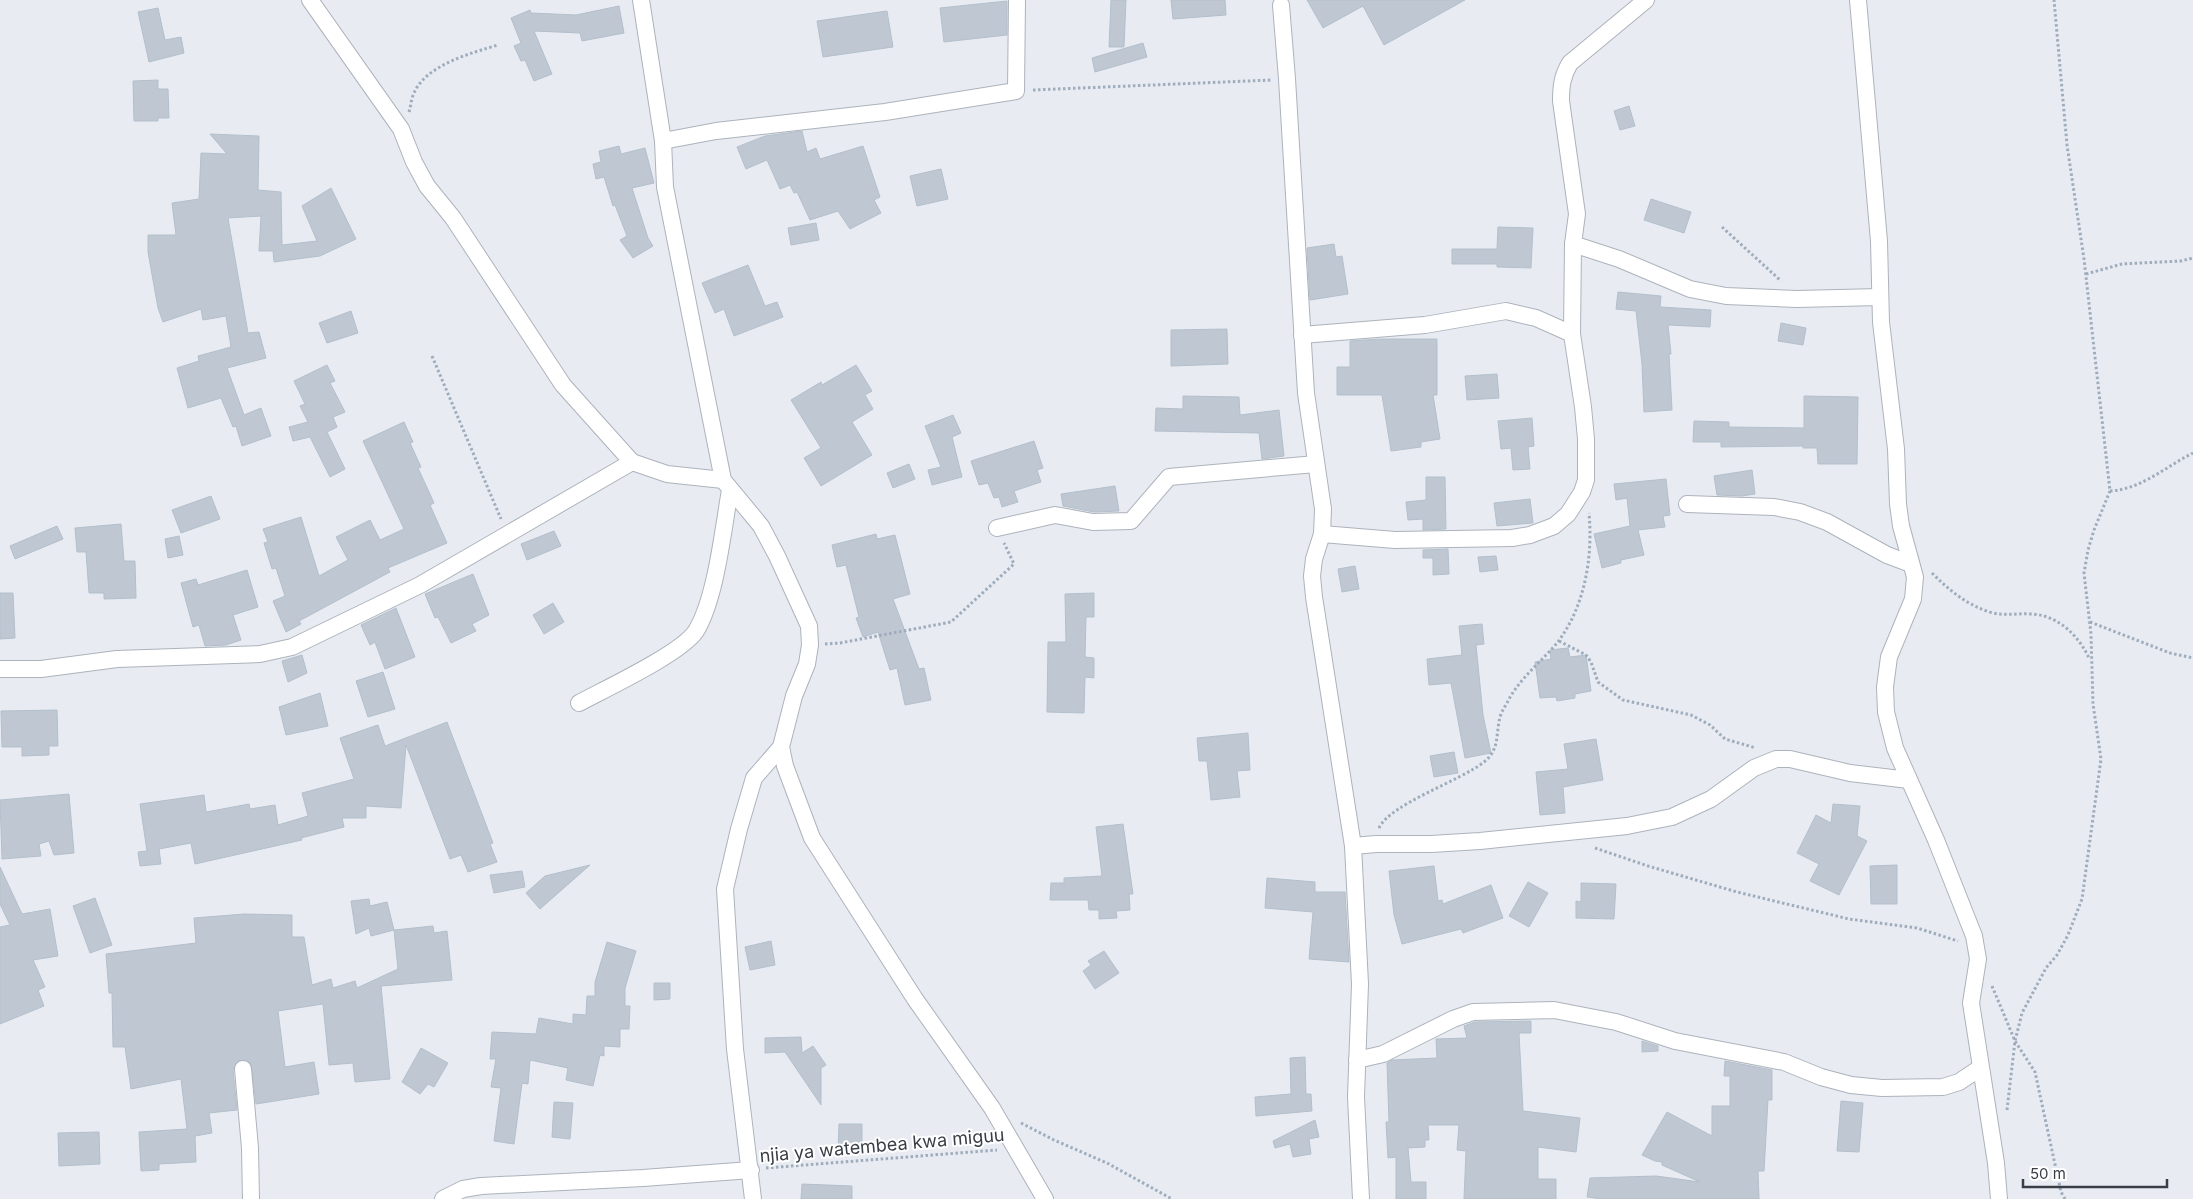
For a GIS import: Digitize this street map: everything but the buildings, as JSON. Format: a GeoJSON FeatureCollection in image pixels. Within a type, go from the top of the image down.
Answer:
{"type":"FeatureCollection","features":[{"type":"Feature","properties":{"kind":"street"},"geometry":{"type":"LineString","coordinates":[[310,0],[400,129],[427,186],[453,218],[563,385],[632,462],[667,474],[727,485],[760,526],[777,556],[809,626],[810,645],[807,664],[794,696],[781,747],[785,766],[812,838],[915,999],[992,1108],[1045,1199]]}},
{"type":"Feature","properties":{"kind":"street"},"geometry":{"type":"LineString","coordinates":[[579,702],[670,653],[695,632],[709,601],[727,485],[665,187],[663,141],[641,0]]}},
{"type":"Feature","properties":{"kind":"street"},"geometry":{"type":"LineString","coordinates":[[663,141],[725,130],[885,112],[1016,91],[1017,0]]}},
{"type":"Feature","properties":{"kind":"street"},"geometry":{"type":"LineString","coordinates":[[1322,534],[1395,540],[1512,538],[1530,535],[1554,526],[1568,514],[1582,492],[1586,480],[1586,439],[1572,334],[1573,244],[1577,214],[1561,102],[1564,74],[1570,63],[1579,54],[1646,0]]}},
{"type":"Feature","properties":{"kind":"street"},"geometry":{"type":"LineString","coordinates":[[1858,0],[1878,224],[1880,297],[1885,362],[1896,448],[1898,504],[1901,526],[1915,578],[1913,599],[1889,657],[1885,687],[1886,712],[1893,739],[1909,780],[1957,890],[1977,953],[1971,1003],[1996,1163],[1998,1199]]}},
{"type":"Feature","properties":{"kind":"street"},"geometry":{"type":"LineString","coordinates":[[1280,5],[1287,79],[1306,393],[1323,509],[1322,534],[1314,559],[1312,576],[1353,846],[1360,984],[1356,1097],[1362,1199]]}},
{"type":"Feature","properties":{"kind":"street"},"geometry":{"type":"LineString","coordinates":[[1573,244],[1619,259],[1690,288],[1726,296],[1797,299],[1880,297]]}},
{"type":"Feature","properties":{"kind":"street"},"geometry":{"type":"LineString","coordinates":[[1302,336],[1425,325],[1506,311],[1536,318],[1572,334]]}},
{"type":"Feature","properties":{"kind":"street"},"geometry":{"type":"LineString","coordinates":[[0,670],[41,669],[117,659],[260,654],[292,647],[420,585],[632,462]]}},
{"type":"Feature","properties":{"kind":"street"},"geometry":{"type":"LineString","coordinates":[[997,528],[1055,515],[1093,522],[1131,521],[1169,477],[1316,464]]}},
{"type":"Feature","properties":{"kind":"street"},"geometry":{"type":"LineString","coordinates":[[1686,504],[1774,507],[1800,512],[1827,522],[1887,555],[1911,564]]}},
{"type":"Feature","properties":{"kind":"street"},"geometry":{"type":"LineString","coordinates":[[753,1199],[736,1049],[725,889],[739,829],[754,778],[781,747]]}},
{"type":"Feature","properties":{"kind":"street"},"geometry":{"type":"LineString","coordinates":[[1353,846],[1431,844],[1568,833],[1626,826],[1672,816],[1711,799],[1754,768],[1776,759],[1790,759],[1850,773],[1909,780]]}},
{"type":"Feature","properties":{"kind":"street"},"geometry":{"type":"LineString","coordinates":[[1357,1060],[1383,1054],[1453,1019],[1473,1012],[1554,1010],[1616,1022],[1675,1041],[1784,1062],[1821,1077],[1851,1085],[1882,1088],[1943,1087],[1959,1082],[1980,1068]]}},
{"type":"Feature","properties":{"kind":"street"},"geometry":{"type":"LineString","coordinates":[[243,1069],[250,1148],[251,1199]]}},
{"type":"Feature","properties":{"kind":"street"},"geometry":{"type":"LineString","coordinates":[[443,1199],[463,1189],[481,1186],[751,1170]]}},
{"type":"Feature","properties":{"kind":"path"},"geometry":{"type":"LineString","coordinates":[[2006,1113],[2016,1041],[2022,1013],[2032,992],[2068,935],[2082,899],[2101,759],[2093,704],[2090,622],[2084,573],[2094,530],[2110,491],[2086,274],[2066,145],[2054,0]]}},
{"type":"Feature","properties":{"kind":"path"},"geometry":{"type":"LineString","coordinates":[[400,129],[410,111],[414,93],[421,83],[442,66],[468,54],[498,45]]}},
{"type":"Feature","properties":{"kind":"path"},"geometry":{"type":"LineString","coordinates":[[1016,91],[1287,79]]}},
{"type":"Feature","properties":{"kind":"path"},"geometry":{"type":"LineString","coordinates":[[1722,227],[1776,276],[1797,299]]}},
{"type":"Feature","properties":{"kind":"path"},"geometry":{"type":"LineString","coordinates":[[2086,274],[2122,264],[2182,261],[2193,258]]}},
{"type":"Feature","properties":{"kind":"path"},"geometry":{"type":"LineString","coordinates":[[432,356],[507,533]]}},
{"type":"Feature","properties":{"kind":"path"},"geometry":{"type":"LineString","coordinates":[[2110,491],[2124,490],[2136,486],[2193,452]]}},
{"type":"Feature","properties":{"kind":"path"},"geometry":{"type":"LineString","coordinates":[[1376,844],[1377,833],[1382,822],[1413,801],[1465,775],[1486,760],[1498,742],[1501,714],[1512,693],[1558,641],[1579,603],[1583,589],[1590,516],[1586,480]]}},
{"type":"Feature","properties":{"kind":"path"},"geometry":{"type":"LineString","coordinates":[[810,645],[840,644],[951,622],[1014,564],[997,528]]}},
{"type":"Feature","properties":{"kind":"path"},"geometry":{"type":"LineString","coordinates":[[1911,564],[1925,568],[1960,598],[1992,613],[2046,616],[2063,625],[2078,640],[2090,661]]}},
{"type":"Feature","properties":{"kind":"path"},"geometry":{"type":"LineString","coordinates":[[2090,622],[2170,653],[2193,658]]}},
{"type":"Feature","properties":{"kind":"path"},"geometry":{"type":"LineString","coordinates":[[1558,641],[1586,655],[1591,662],[1598,682],[1623,700],[1691,715],[1710,725],[1725,739],[1765,750],[1776,759]]}},
{"type":"Feature","properties":{"kind":"path"},"geometry":{"type":"LineString","coordinates":[[1568,833],[1600,850],[1737,892],[1849,919],[1917,928],[1977,953],[2016,1041],[2035,1072],[2061,1192],[2065,1199]]}},
{"type":"Feature","properties":{"kind":"path"},"geometry":{"type":"LineString","coordinates":[[992,1108],[1054,1140],[1107,1163],[1172,1199]]}},
{"type":"Feature","properties":{"kind":"path","name":"njia ya watembea kwa miguu"},"geometry":{"type":"LineString","coordinates":[[751,1170],[1015,1149]]}}]}
